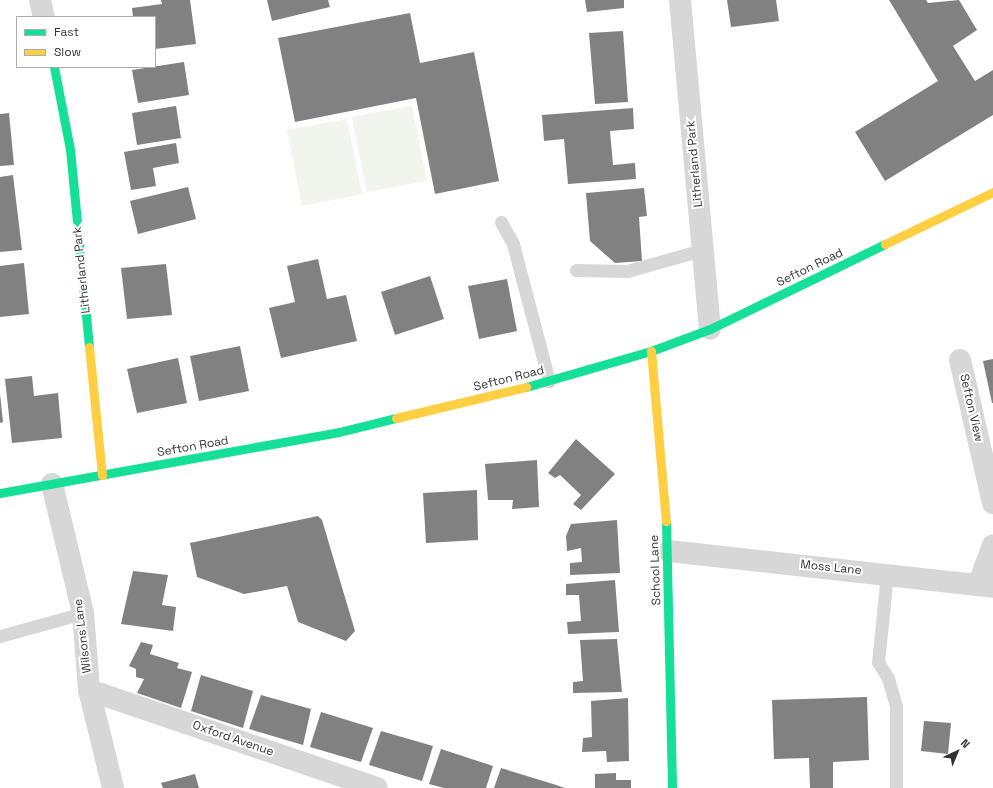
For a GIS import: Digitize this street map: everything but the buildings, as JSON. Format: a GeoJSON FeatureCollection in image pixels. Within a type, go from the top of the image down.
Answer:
{"type":"FeatureCollection","features":[{"type":"Feature","properties":{"kind":"main road","name":"Litherland Park"},"geometry":{"type":"LineString","coordinates":[[54,68],[70,149],[102,475]]}},
{"type":"Feature","properties":{"kind":"main road","name":"Sefton Road"},"geometry":{"type":"LineString","coordinates":[[0,493],[339,432],[548,381],[651,351],[710,329],[993,192]]}},
{"type":"Feature","properties":{"kind":"main road","name":"School Lane"},"geometry":{"type":"LineString","coordinates":[[651,351],[669,550],[672,788]]}},
{"type":"Feature","properties":{"kind":"street"},"geometry":{"type":"LineString","coordinates":[[40,0],[44,16]]}},
{"type":"Feature","properties":{"kind":"street","name":"Litherland Park"},"geometry":{"type":"LineString","coordinates":[[680,0],[710,329]]}},
{"type":"Feature","properties":{"kind":"street","name":"Sefton View"},"geometry":{"type":"LineString","coordinates":[[960,360],[993,503]]}},
{"type":"Feature","properties":{"kind":"street","name":"Wilsons Lane"},"geometry":{"type":"LineString","coordinates":[[52,484],[83,613],[89,690],[113,788]]}},
{"type":"Feature","properties":{"kind":"street"},"geometry":{"type":"LineString","coordinates":[[986,585],[993,545]]}},
{"type":"Feature","properties":{"kind":"street","name":"Moss Lane"},"geometry":{"type":"LineString","coordinates":[[669,550],[986,585]]}},
{"type":"Feature","properties":{"kind":"street","name":"Oxford Avenue"},"geometry":{"type":"LineString","coordinates":[[89,690],[377,788]]}},
{"type":"Feature","properties":{"kind":"lane"},"geometry":{"type":"LineString","coordinates":[[501,222],[513,244],[548,381]]}},
{"type":"Feature","properties":{"kind":"lane"},"geometry":{"type":"LineString","coordinates":[[576,270],[627,271],[702,250]]}},
{"type":"Feature","properties":{"kind":"lane"},"geometry":{"type":"LineString","coordinates":[[887,574],[878,662],[888,678],[896,706],[896,788]]}},
{"type":"Feature","properties":{"kind":"lane"},"geometry":{"type":"LineString","coordinates":[[0,636],[83,613]]}},
{"type":"Feature","properties":{"kind":"shaded area"},"geometry":{"type":"Polygon","coordinates":[[[412,106],[427,181],[367,192],[352,117],[412,106]]]}},
{"type":"Feature","properties":{"kind":"shaded area"},"geometry":{"type":"Polygon","coordinates":[[[347,119],[362,194],[302,206],[287,130],[347,119]]]}},
{"type":"Feature","properties":{"kind":"traffic: fast"},"geometry":{"type":"LineString","coordinates":[[54,68],[70,149],[89,347]]}},
{"type":"Feature","properties":{"kind":"traffic: fast"},"geometry":{"type":"LineString","coordinates":[[526,387],[651,351],[710,329],[885,244]]}},
{"type":"Feature","properties":{"kind":"traffic: fast"},"geometry":{"type":"LineString","coordinates":[[0,493],[339,432],[396,418]]}},
{"type":"Feature","properties":{"kind":"traffic: fast"},"geometry":{"type":"LineString","coordinates":[[666,521],[672,788]]}},
{"type":"Feature","properties":{"kind":"traffic: slow"},"geometry":{"type":"LineString","coordinates":[[885,244],[993,192]]}},
{"type":"Feature","properties":{"kind":"traffic: slow"},"geometry":{"type":"LineString","coordinates":[[89,347],[102,475]]}},
{"type":"Feature","properties":{"kind":"traffic: slow"},"geometry":{"type":"LineString","coordinates":[[651,351],[666,521]]}},
{"type":"Feature","properties":{"kind":"traffic: slow"},"geometry":{"type":"LineString","coordinates":[[396,418],[526,387]]}}]}
